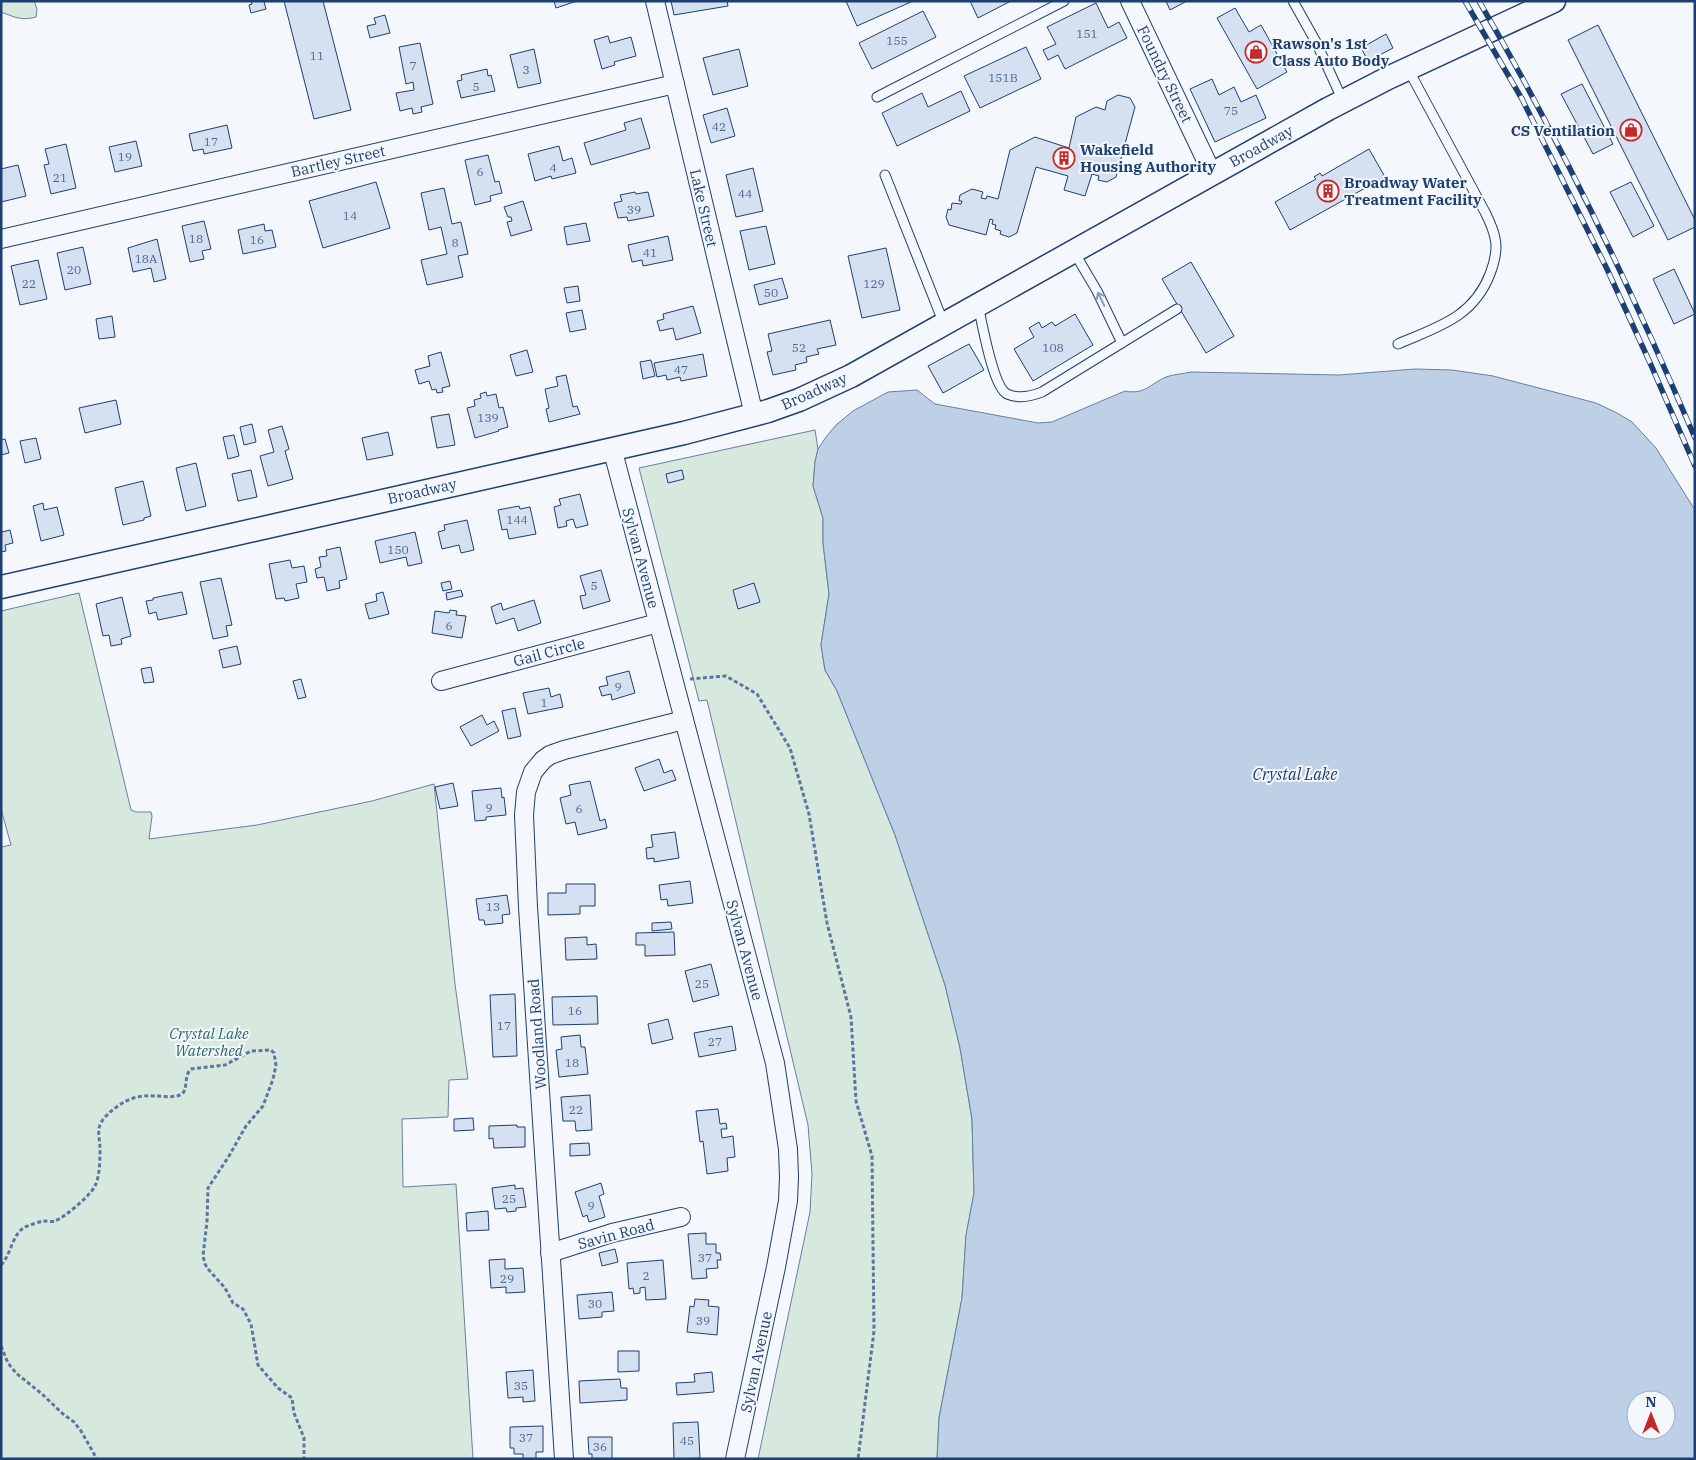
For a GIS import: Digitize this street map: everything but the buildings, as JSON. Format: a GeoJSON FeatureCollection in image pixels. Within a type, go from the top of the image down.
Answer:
{"type":"FeatureCollection","features":[{"type":"Feature","properties":{"kind":"street","name":"Lake Street"},"geometry":{"type":"LineString","coordinates":[[654,1],[754,415]]}},
{"type":"Feature","properties":{"kind":"street","name":"Foundry Street"},"geometry":{"type":"LineString","coordinates":[[1130,1],[1212,173]]}},
{"type":"Feature","properties":{"kind":"street","name":"Broadway"},"geometry":{"type":"LineString","coordinates":[[1,587],[754,415],[799,400],[829,386],[944,324],[1343,101],[1554,1]]}},
{"type":"Feature","properties":{"kind":"street","name":"Bartley Street"},"geometry":{"type":"LineString","coordinates":[[1,239],[675,84]]}},
{"type":"Feature","properties":{"kind":"street","name":"Sylvan Avenue"},"geometry":{"type":"LineString","coordinates":[[612,448],[775,1063],[788,1149],[788,1201],[776,1267],[735,1459]]}},
{"type":"Feature","properties":{"kind":"street","name":"Gail Circle"},"geometry":{"type":"LineString","coordinates":[[441,681],[658,623]]}},
{"type":"Feature","properties":{"kind":"street","name":"Woodland Road"},"geometry":{"type":"LineString","coordinates":[[564,1459],[528,898],[524,815],[526,792],[533,772],[550,755],[684,720]]}},
{"type":"Feature","properties":{"kind":"street","name":"Savin Road"},"geometry":{"type":"LineString","coordinates":[[550,1253],[612,1232],[681,1217]]}},
{"type":"Feature","properties":{"kind":"lane"},"geometry":{"type":"LineString","coordinates":[[877,97],[1064,1]]}},
{"type":"Feature","properties":{"kind":"lane"},"geometry":{"type":"LineString","coordinates":[[1293,1],[1316,42],[1343,101]]}},
{"type":"Feature","properties":{"kind":"lane"},"geometry":{"type":"LineString","coordinates":[[1398,344],[1448,322],[1464,312],[1472,304],[1481,293],[1487,281],[1495,261],[1497,244],[1496,234],[1485,212],[1408,69]]}},
{"type":"Feature","properties":{"kind":"lane"},"geometry":{"type":"LineString","coordinates":[[885,175],[944,324]]}},
{"type":"Feature","properties":{"kind":"lane"},"geometry":{"type":"LineString","coordinates":[[1074,251],[1097,291],[1122,343]]}},
{"type":"Feature","properties":{"kind":"lane"},"geometry":{"type":"LineString","coordinates":[[978,305],[996,378],[1002,389],[1008,394],[1030,396],[1042,392],[1177,309]]}},
{"type":"Feature","properties":{"kind":"path"},"geometry":{"type":"LineString","coordinates":[[674,681],[726,676],[756,694],[790,748],[809,814],[827,923],[851,1017],[856,1101],[872,1156],[874,1330],[858,1459]]}},
{"type":"Feature","properties":{"kind":"path"},"geometry":{"type":"LineString","coordinates":[[1,1265],[5,1262],[16,1238],[24,1227],[42,1221],[54,1221],[76,1207],[92,1191],[96,1185],[98,1168],[99,1130],[106,1116],[124,1101],[143,1096],[166,1097],[181,1095],[186,1086],[185,1079],[188,1071],[191,1069],[203,1066],[217,1067],[225,1065],[251,1051],[271,1050],[274,1053],[276,1065],[273,1079],[262,1106],[246,1126],[208,1188],[204,1256],[208,1270],[225,1288],[234,1304],[244,1309],[251,1324],[258,1365],[278,1388],[292,1398],[294,1413],[304,1438],[304,1459]]}},
{"type":"Feature","properties":{"kind":"path"},"geometry":{"type":"LineString","coordinates":[[1,1346],[8,1362],[16,1373],[42,1394],[62,1414],[74,1422],[97,1459]]}},
{"type":"Feature","properties":{"kind":"green space"},"geometry":{"type":"Polygon","coordinates":[[[1,1],[34,1],[37,9],[36,17],[14,17],[1,12],[1,1]]]}},
{"type":"Feature","properties":{"kind":"green space"},"geometry":{"type":"Polygon","coordinates":[[[815,430],[818,449],[813,486],[823,518],[823,543],[829,594],[821,645],[825,670],[837,691],[895,835],[945,985],[960,1048],[972,1119],[974,1193],[966,1236],[962,1298],[939,1418],[937,1459],[758,1459],[810,1212],[812,1174],[808,1125],[707,700],[699,701],[639,468],[815,430]]]}},
{"type":"Feature","properties":{"kind":"green space","name":"Crystal Lake Watershed"},"geometry":{"type":"Polygon","coordinates":[[[79,593],[131,810],[151,812],[149,839],[257,825],[372,801],[434,784],[455,984],[468,1079],[449,1080],[448,1117],[402,1119],[403,1187],[456,1184],[473,1459],[1,1459],[1,847],[11,845],[1,809],[1,611],[79,593]]]}},
{"type":"Feature","properties":{"kind":"water","name":"Crystal Lake"},"geometry":{"type":"Polygon","coordinates":[[[1415,369],[1452,370],[1493,376],[1596,403],[1632,422],[1656,448],[1695,510],[1695,1459],[937,1459],[939,1418],[962,1298],[966,1235],[974,1193],[972,1119],[960,1048],[945,985],[895,835],[837,691],[825,670],[821,645],[829,594],[823,543],[823,518],[813,486],[818,449],[836,425],[853,411],[888,392],[917,390],[935,404],[1038,423],[1052,422],[1125,391],[1143,390],[1166,377],[1191,372],[1339,375],[1415,369]]]}},
{"type":"Feature","properties":{"kind":"railway"},"geometry":{"type":"LineString","coordinates":[[1465,1],[1522,99],[1607,269],[1695,466]]}},
{"type":"Feature","properties":{"kind":"railway"},"geometry":{"type":"LineString","coordinates":[[1479,1],[1567,162],[1594,216],[1646,326],[1695,438]]}},
{"type":"Feature","properties":{"kind":"place","name":"Rawson's 1st Class Auto Body"},"geometry":{"type":"Point","coordinates":[1256,52]}},
{"type":"Feature","properties":{"kind":"place","name":"CS Ventilation"},"geometry":{"type":"Point","coordinates":[1631,130]}},
{"type":"Feature","properties":{"kind":"place","name":"Wakefield Housing Authority"},"geometry":{"type":"Point","coordinates":[1064,158]}},
{"type":"Feature","properties":{"kind":"place","name":"Broadway Water Treatment Facility"},"geometry":{"type":"Point","coordinates":[1328,191]}}]}
